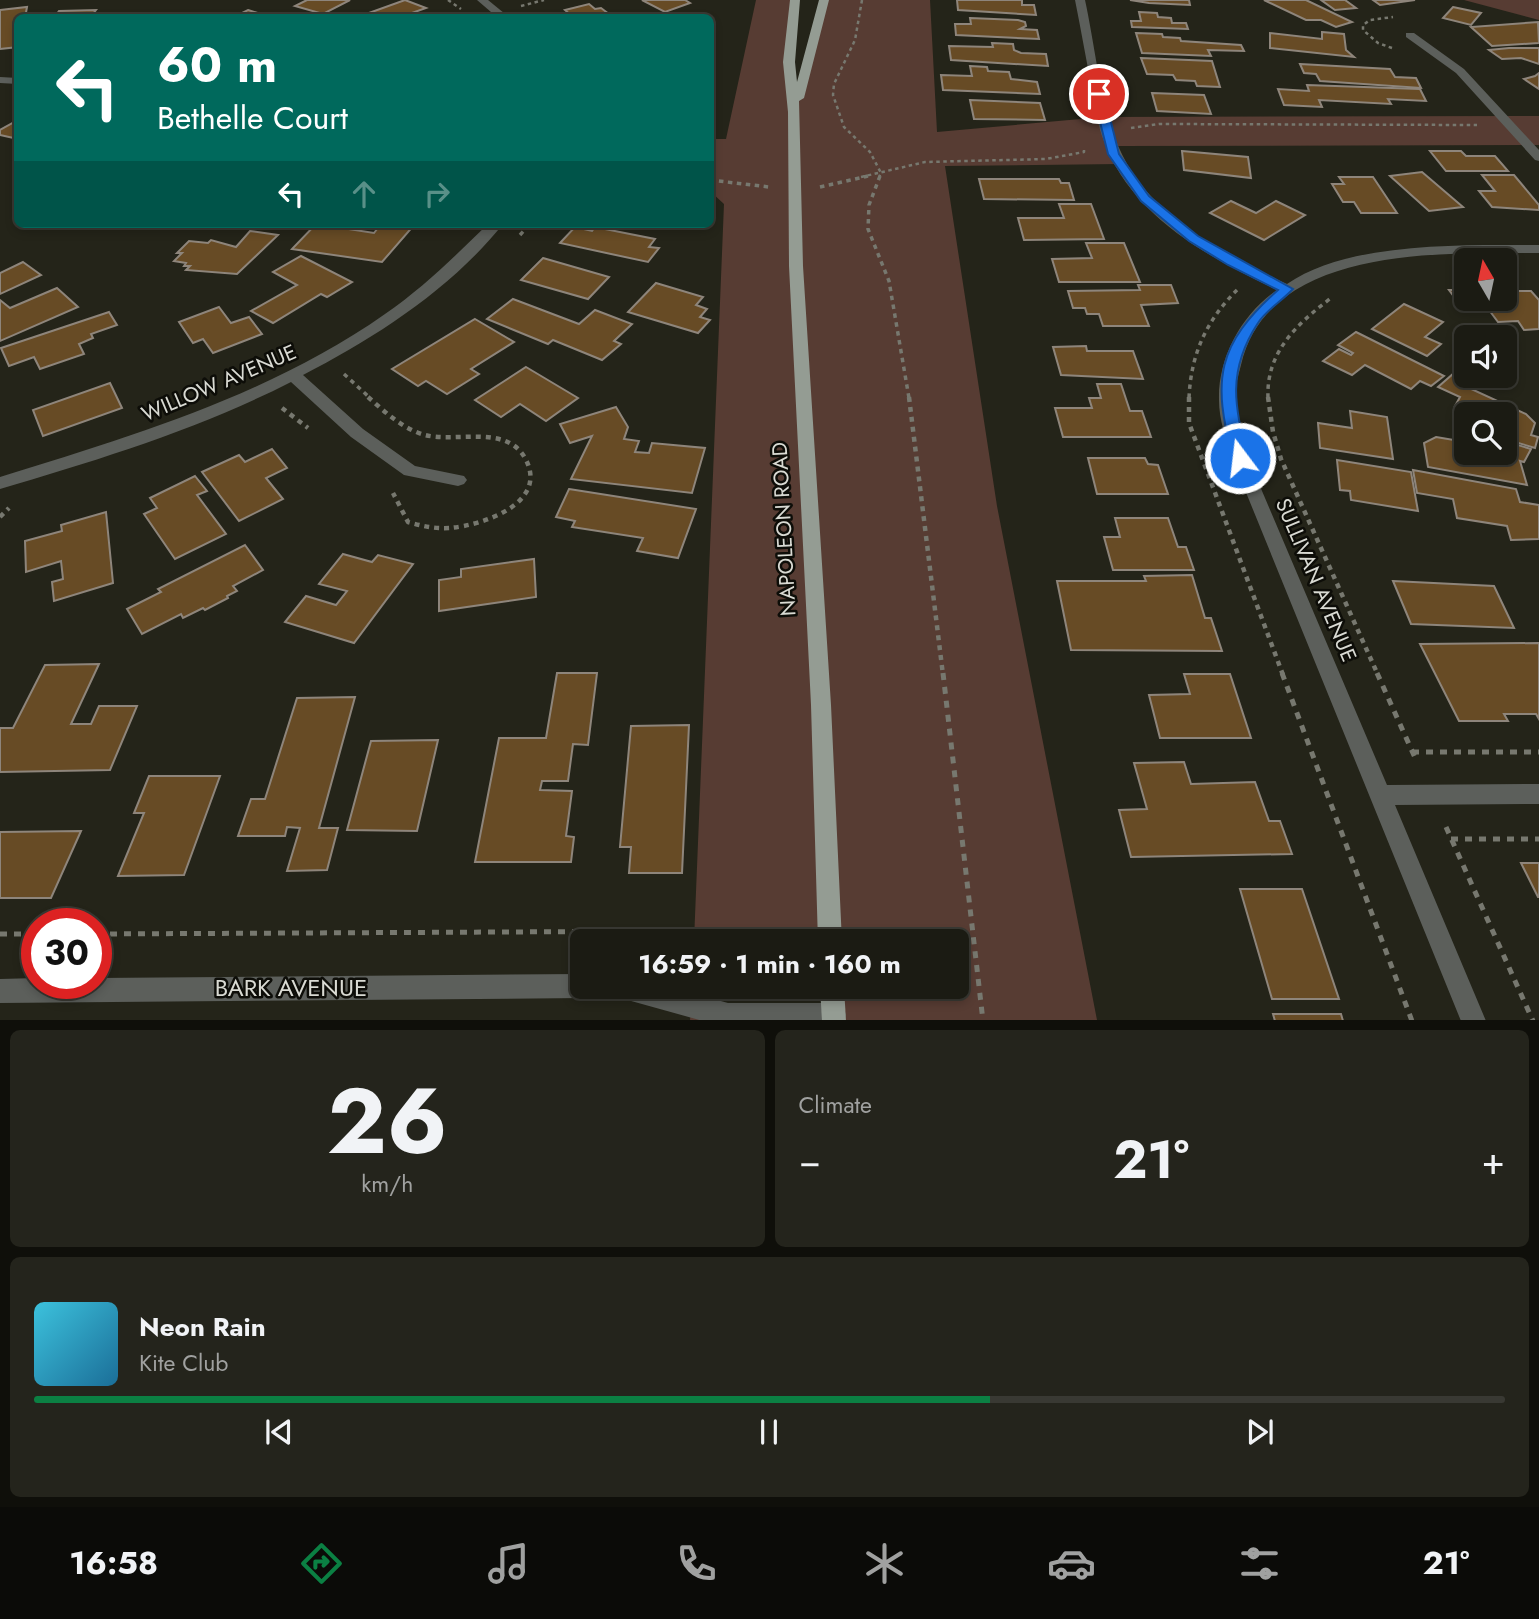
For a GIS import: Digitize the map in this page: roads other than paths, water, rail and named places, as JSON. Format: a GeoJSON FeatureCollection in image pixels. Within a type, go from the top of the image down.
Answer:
{"type":"FeatureCollection","features":[{"type":"Feature","properties":{"kind":"main road","name":"NAPOLEON ROAD"},"geometry":{"type":"LineString","coordinates":[[795,0],[789,62],[794,113],[797,279],[821,705],[830,929]]}},
{"type":"Feature","properties":{"kind":"main road","name":"NAPOLEON ROAD"},"geometry":{"type":"LineString","coordinates":[[794,113],[824,0]]}},
{"type":"Feature","properties":{"kind":"main road"},"geometry":{"type":"LineString","coordinates":[[833,999],[834,1018]]}},
{"type":"Feature","properties":{"kind":"street"},"geometry":{"type":"LineString","coordinates":[[1080,0],[1107,134],[1120,166],[1145,198],[1185,232],[1233,262],[1286,289]]}},
{"type":"Feature","properties":{"kind":"street"},"geometry":{"type":"LineString","coordinates":[[1409,34],[1460,71],[1539,157]]}},
{"type":"Feature","properties":{"kind":"street","name":"WILLOW AVENUE"},"geometry":{"type":"LineString","coordinates":[[0,483],[133,442],[294,376],[374,328],[413,300],[442,278],[492,228]]}},
{"type":"Feature","properties":{"kind":"street","name":"SULLIVAN AVENUE"},"geometry":{"type":"LineString","coordinates":[[1474,1020],[1240,458],[1228,413],[1229,373],[1242,337],[1252,319],[1286,289],[1327,269],[1373,257],[1433,250],[1539,248]]}},
{"type":"Feature","properties":{"kind":"street"},"geometry":{"type":"LineString","coordinates":[[294,376],[357,433],[410,471],[458,480]]}},
{"type":"Feature","properties":{"kind":"street"},"geometry":{"type":"LineString","coordinates":[[1381,795],[1539,794]]}},
{"type":"Feature","properties":{"kind":"street","name":"BARK AVENUE"},"geometry":{"type":"LineString","coordinates":[[0,991],[570,986]]}},
{"type":"Feature","properties":{"kind":"street"},"geometry":{"type":"LineString","coordinates":[[669,999],[728,1015],[834,1018]]}}]}
